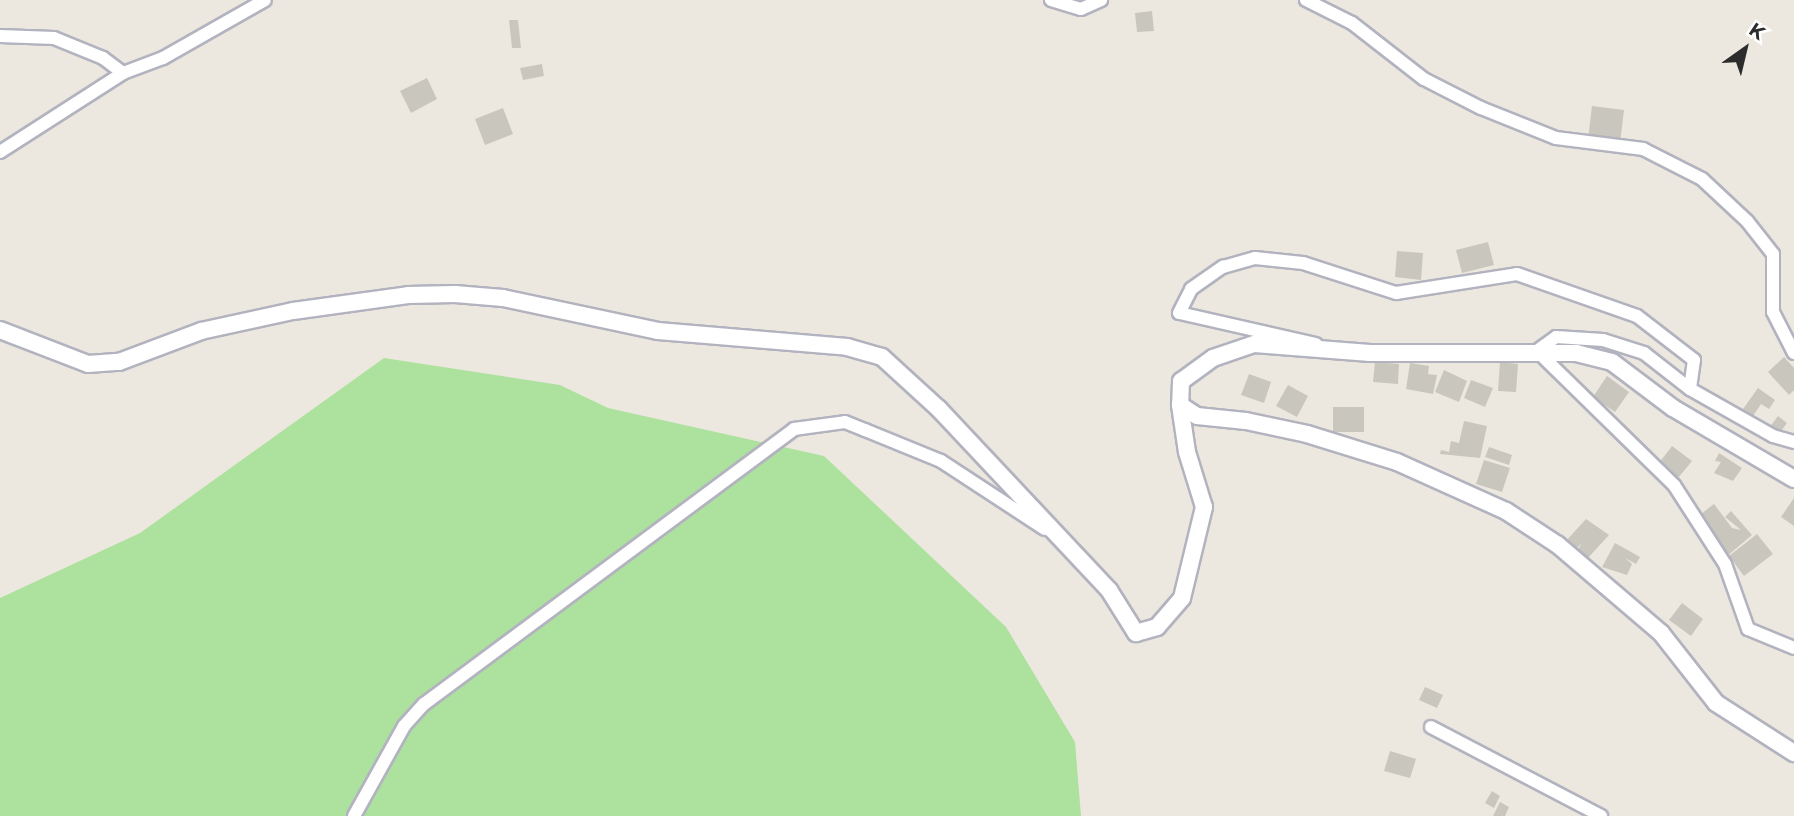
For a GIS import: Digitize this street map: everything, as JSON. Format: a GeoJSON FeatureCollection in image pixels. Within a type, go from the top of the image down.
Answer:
{"type":"FeatureCollection","features":[{"type":"Feature","properties":{"kind":"street"},"geometry":{"type":"LineString","coordinates":[[0,152],[123,73],[163,58],[265,0]]}},
{"type":"Feature","properties":{"kind":"street"},"geometry":{"type":"LineString","coordinates":[[1051,0],[1081,9],[1101,0]]}},
{"type":"Feature","properties":{"kind":"street"},"geometry":{"type":"LineString","coordinates":[[1306,0],[1352,23],[1424,79],[1481,108],[1556,138],[1643,149],[1702,179],[1747,221],[1773,254],[1773,312],[1794,353]]}},
{"type":"Feature","properties":{"kind":"street"},"geometry":{"type":"LineString","coordinates":[[0,36],[54,38],[103,58],[123,73]]}},
{"type":"Feature","properties":{"kind":"street"},"geometry":{"type":"LineString","coordinates":[[1333,349],[1276,331],[1179,313],[1191,289],[1223,267],[1255,258],[1303,263],[1396,293],[1517,274],[1637,316],[1662,332],[1694,360],[1690,389]]}},
{"type":"Feature","properties":{"kind":"street"},"geometry":{"type":"LineString","coordinates":[[0,330],[88,364],[119,362],[201,331],[293,311],[408,295],[455,294],[503,298],[659,331],[847,347],[882,357],[897,370],[1109,590],[1136,634],[1157,627],[1182,598],[1203,507],[1187,452],[1180,405],[1181,381],[1213,358],[1254,344],[1333,349],[1576,353],[1612,362],[1673,408],[1794,479]]}},
{"type":"Feature","properties":{"kind":"street"},"geometry":{"type":"LineString","coordinates":[[1537,351],[1556,337],[1603,340],[1644,353],[1690,389],[1773,436],[1794,442]]}},
{"type":"Feature","properties":{"kind":"street"},"geometry":{"type":"LineString","coordinates":[[1537,351],[1674,485],[1724,564],[1748,629],[1794,648]]}},
{"type":"Feature","properties":{"kind":"street"},"geometry":{"type":"LineString","coordinates":[[1180,405],[1197,416],[1294,431],[1396,462],[1506,511],[1558,545],[1661,633],[1716,703],[1794,753]]}},
{"type":"Feature","properties":{"kind":"street"},"geometry":{"type":"LineString","coordinates":[[354,816],[404,726],[424,704],[794,429],[845,422],[941,461],[1059,538]]}},
{"type":"Feature","properties":{"kind":"street"},"geometry":{"type":"LineString","coordinates":[[1432,727],[1601,816]]}},
{"type":"Feature","properties":{"kind":"green space"},"geometry":{"type":"Polygon","coordinates":[[[384,358],[560,385],[608,408],[824,456],[1006,627],[1075,742],[1081,816],[0,816],[0,598],[140,533],[384,358]]]}},
{"type":"Feature","properties":{"kind":"building"},"geometry":{"type":"Polygon","coordinates":[[[1152,11],[1154,31],[1137,32],[1135,13],[1152,11]]]}},
{"type":"Feature","properties":{"kind":"building"},"geometry":{"type":"Polygon","coordinates":[[[509,20],[518,20],[521,48],[512,48],[509,20]]]}},
{"type":"Feature","properties":{"kind":"building"},"geometry":{"type":"Polygon","coordinates":[[[542,64],[544,76],[523,80],[520,68],[542,64]]]}},
{"type":"Feature","properties":{"kind":"building"},"geometry":{"type":"Polygon","coordinates":[[[427,78],[437,99],[411,113],[400,91],[427,78]]]}},
{"type":"Feature","properties":{"kind":"building"},"geometry":{"type":"Polygon","coordinates":[[[1592,106],[1624,110],[1620,143],[1588,139],[1592,106]]]}},
{"type":"Feature","properties":{"kind":"building"},"geometry":{"type":"Polygon","coordinates":[[[503,108],[513,134],[485,145],[475,119],[503,108]]]}},
{"type":"Feature","properties":{"kind":"building"},"geometry":{"type":"Polygon","coordinates":[[[1488,242],[1494,265],[1462,273],[1456,250],[1488,242]]]}},
{"type":"Feature","properties":{"kind":"building"},"geometry":{"type":"Polygon","coordinates":[[[1397,251],[1423,253],[1421,280],[1395,277],[1397,251]]]}},
{"type":"Feature","properties":{"kind":"building"},"geometry":{"type":"Polygon","coordinates":[[[1784,357],[1794,368],[1794,390],[1789,395],[1768,372],[1784,357]]]}},
{"type":"Feature","properties":{"kind":"building"},"geometry":{"type":"Polygon","coordinates":[[[1375,362],[1399,364],[1398,384],[1373,382],[1375,362]]]}},
{"type":"Feature","properties":{"kind":"building"},"geometry":{"type":"Polygon","coordinates":[[[1500,362],[1518,364],[1516,392],[1498,391],[1500,362]]]}},
{"type":"Feature","properties":{"kind":"building"},"geometry":{"type":"Polygon","coordinates":[[[1410,363],[1429,366],[1428,374],[1437,375],[1433,394],[1406,389],[1410,363]]]}},
{"type":"Feature","properties":{"kind":"building"},"geometry":{"type":"Polygon","coordinates":[[[1444,370],[1467,381],[1459,402],[1435,392],[1444,370]]]}},
{"type":"Feature","properties":{"kind":"building"},"geometry":{"type":"Polygon","coordinates":[[[1249,374],[1271,382],[1264,403],[1241,395],[1249,374]]]}},
{"type":"Feature","properties":{"kind":"building"},"geometry":{"type":"Polygon","coordinates":[[[1607,376],[1629,392],[1615,412],[1593,397],[1607,376]]]}},
{"type":"Feature","properties":{"kind":"building"},"geometry":{"type":"Polygon","coordinates":[[[1471,380],[1493,388],[1485,407],[1464,398],[1471,380]]]}},
{"type":"Feature","properties":{"kind":"building"},"geometry":{"type":"Polygon","coordinates":[[[1288,385],[1308,396],[1297,417],[1276,406],[1288,385]]]}},
{"type":"Feature","properties":{"kind":"building"},"geometry":{"type":"Polygon","coordinates":[[[1758,388],[1775,400],[1769,409],[1761,404],[1753,416],[1743,409],[1758,388]]]}},
{"type":"Feature","properties":{"kind":"building"},"geometry":{"type":"Polygon","coordinates":[[[1333,407],[1364,407],[1364,432],[1333,432],[1333,407]]]}},
{"type":"Feature","properties":{"kind":"building"},"geometry":{"type":"Polygon","coordinates":[[[1778,416],[1787,423],[1779,434],[1769,428],[1778,416]]]}},
{"type":"Feature","properties":{"kind":"building"},"geometry":{"type":"Polygon","coordinates":[[[1464,421],[1487,426],[1480,458],[1440,454],[1441,450],[1449,452],[1451,441],[1459,443],[1464,421]]]}},
{"type":"Feature","properties":{"kind":"building"},"geometry":{"type":"Polygon","coordinates":[[[1672,446],[1692,461],[1678,478],[1659,463],[1672,446]]]}},
{"type":"Feature","properties":{"kind":"building"},"geometry":{"type":"Polygon","coordinates":[[[1489,447],[1512,455],[1509,465],[1485,457],[1489,447]]]}},
{"type":"Feature","properties":{"kind":"building"},"geometry":{"type":"Polygon","coordinates":[[[1719,453],[1742,468],[1733,481],[1714,473],[1721,462],[1715,461],[1719,453]]]}},
{"type":"Feature","properties":{"kind":"building"},"geometry":{"type":"Polygon","coordinates":[[[1484,460],[1510,468],[1502,492],[1476,484],[1484,460]]]}},
{"type":"Feature","properties":{"kind":"building"},"geometry":{"type":"Polygon","coordinates":[[[1794,498],[1794,526],[1781,517],[1794,498]]]}},
{"type":"Feature","properties":{"kind":"building"},"geometry":{"type":"Polygon","coordinates":[[[1714,504],[1732,528],[1741,530],[1725,517],[1731,511],[1752,535],[1727,556],[1697,517],[1714,504]]]}},
{"type":"Feature","properties":{"kind":"building"},"geometry":{"type":"Polygon","coordinates":[[[1586,519],[1609,535],[1587,559],[1577,551],[1582,543],[1576,549],[1565,542],[1586,519]]]}},
{"type":"Feature","properties":{"kind":"building"},"geometry":{"type":"Polygon","coordinates":[[[1757,534],[1773,554],[1744,576],[1729,556],[1757,534]]]}},
{"type":"Feature","properties":{"kind":"building"},"geometry":{"type":"Polygon","coordinates":[[[1615,543],[1640,557],[1636,564],[1625,558],[1632,564],[1627,575],[1602,567],[1615,543]]]}},
{"type":"Feature","properties":{"kind":"building"},"geometry":{"type":"Polygon","coordinates":[[[1682,603],[1703,619],[1691,636],[1669,620],[1682,603]]]}},
{"type":"Feature","properties":{"kind":"building"},"geometry":{"type":"Polygon","coordinates":[[[1425,687],[1443,695],[1437,708],[1419,700],[1425,687]]]}},
{"type":"Feature","properties":{"kind":"building"},"geometry":{"type":"Polygon","coordinates":[[[1390,751],[1416,759],[1410,778],[1384,771],[1390,751]]]}},
{"type":"Feature","properties":{"kind":"building"},"geometry":{"type":"Polygon","coordinates":[[[1492,791],[1500,796],[1494,808],[1485,803],[1492,791]]]}},
{"type":"Feature","properties":{"kind":"building"},"geometry":{"type":"Polygon","coordinates":[[[1500,802],[1509,807],[1505,816],[1493,816],[1500,802]]]}}]}
